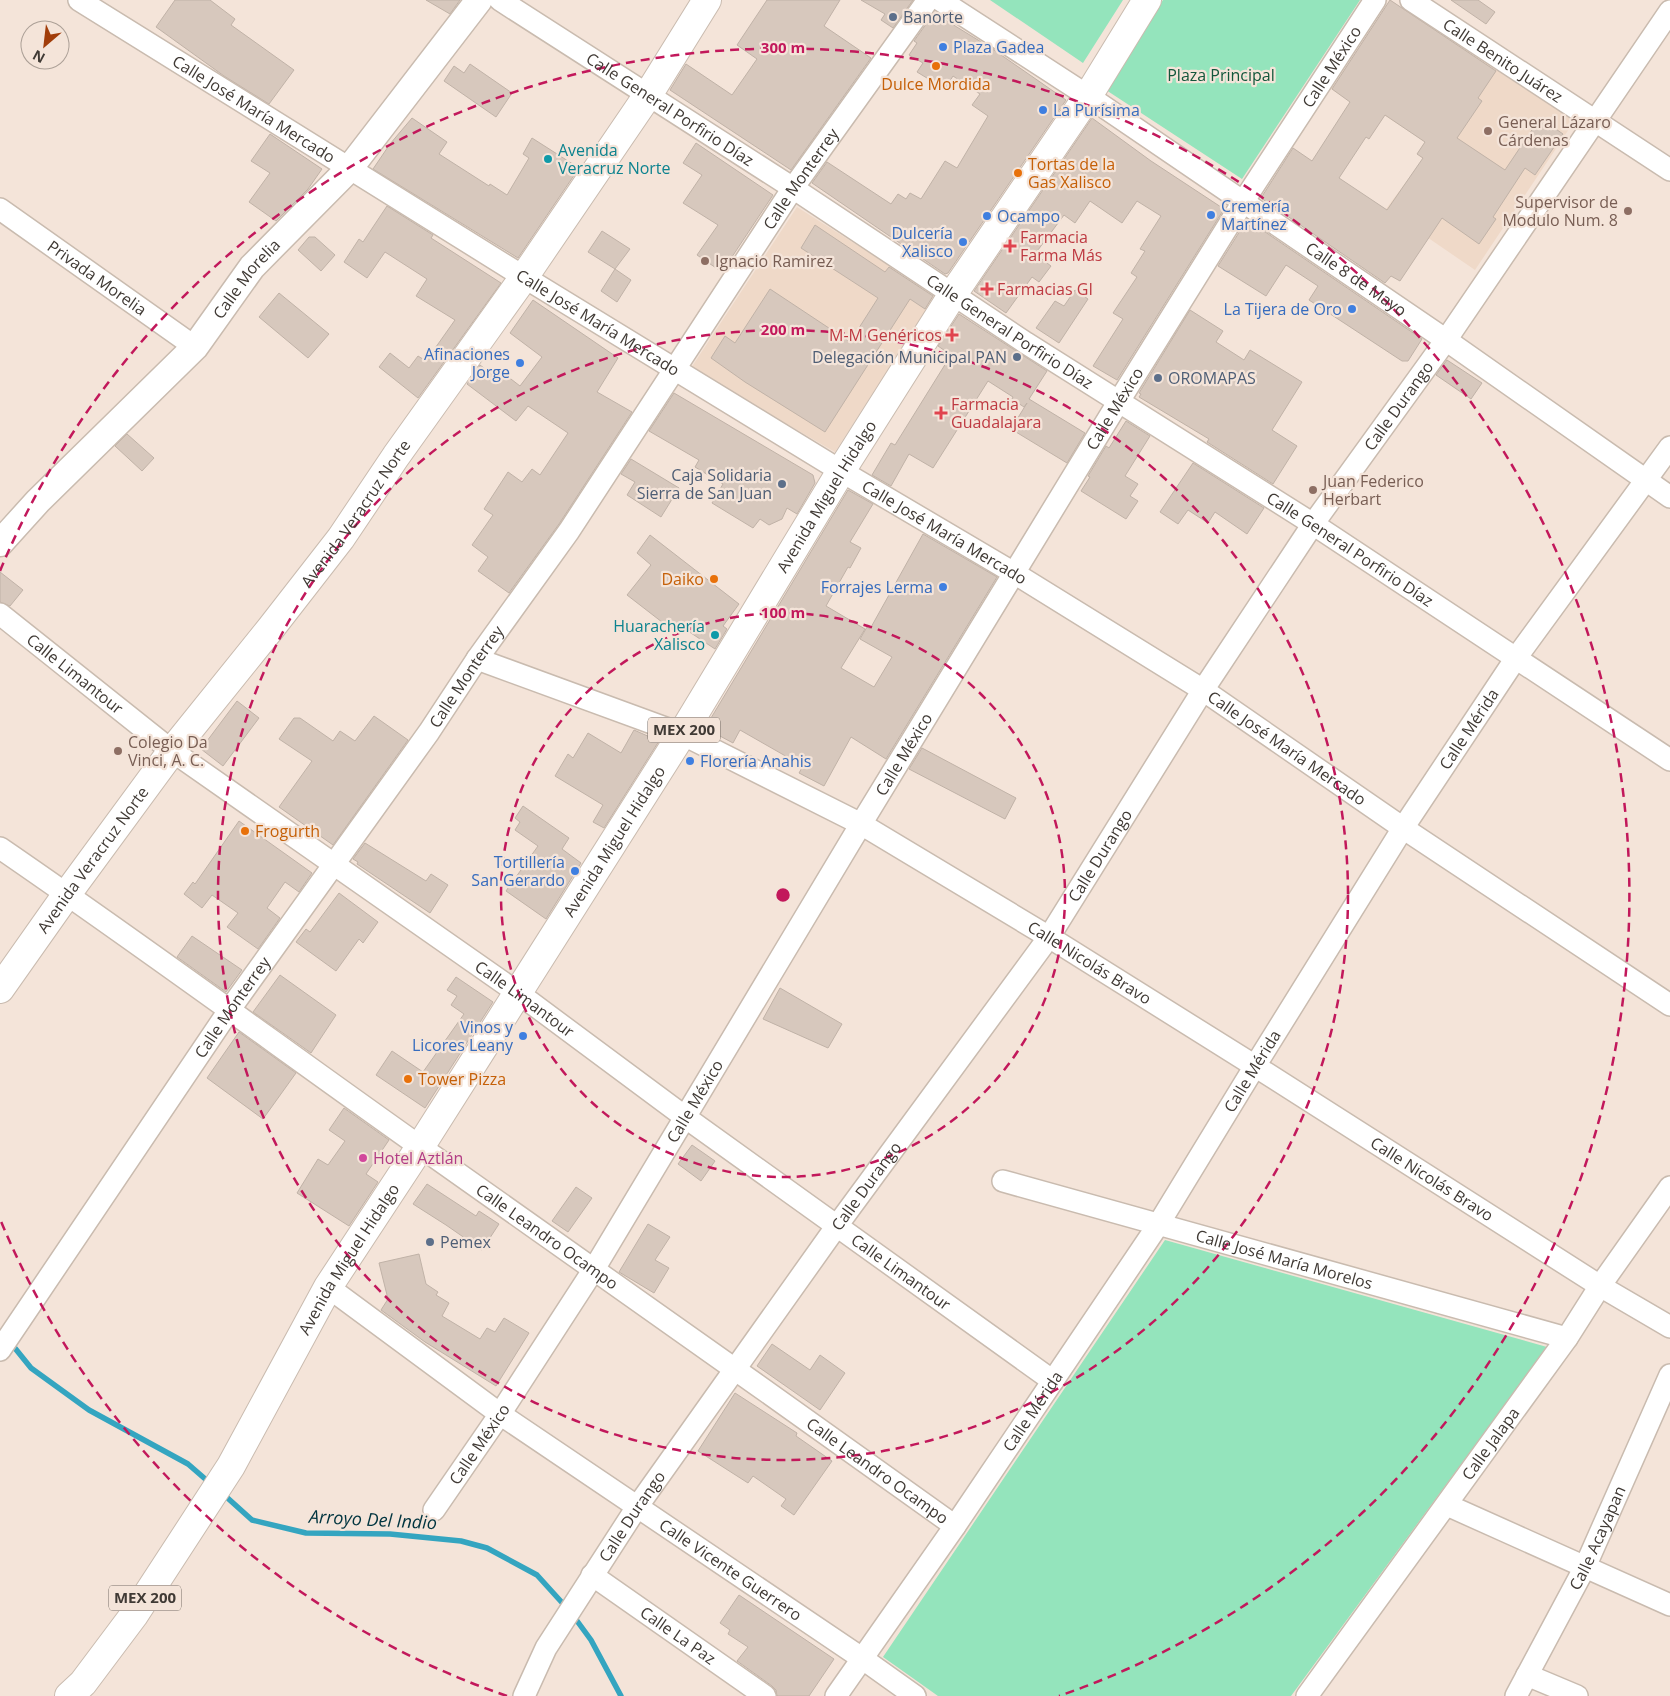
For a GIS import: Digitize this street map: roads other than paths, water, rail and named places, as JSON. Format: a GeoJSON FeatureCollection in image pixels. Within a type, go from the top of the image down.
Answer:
{"type":"FeatureCollection","features":[{"type":"Feature","properties":{"kind":"highway","name":"Avenida Veracruz Norte"},"geometry":{"type":"LineString","coordinates":[[0,989],[172,751],[271,628],[340,538],[524,277],[648,95],[707,0]]}},
{"type":"Feature","properties":{"kind":"highway","name":"Avenida Miguel Hidalgo"},"geometry":{"type":"LineString","coordinates":[[76,1690],[134,1615],[231,1466],[328,1287],[420,1147],[682,734],[841,471],[953,294],[1088,96],[1147,0]]}},
{"type":"Feature","properties":{"kind":"street","name":"Calle José María Mercado"},"geometry":{"type":"LineString","coordinates":[[79,0],[524,277],[841,471],[1014,573],[1203,690],[1404,828],[1670,1005]]}},
{"type":"Feature","properties":{"kind":"street","name":"Calle Morelia"},"geometry":{"type":"LineString","coordinates":[[0,543],[38,501],[195,347],[252,267],[349,169],[480,0]]}},
{"type":"Feature","properties":{"kind":"street","name":"Calle General Porfirio Díaz"},"geometry":{"type":"LineString","coordinates":[[500,0],[793,188],[1026,343],[1313,524],[1670,760]]}},
{"type":"Feature","properties":{"kind":"street","name":"Calle Monterrey"},"geometry":{"type":"LineString","coordinates":[[0,1350],[230,1009],[429,732],[477,659],[569,531],[793,188],[928,0]]}},
{"type":"Feature","properties":{"kind":"street","name":"Calle 8 de Mayo"},"geometry":{"type":"LineString","coordinates":[[940,0],[1088,96],[1446,340],[1670,496]]}},
{"type":"Feature","properties":{"kind":"street","name":"Calle México"},"geometry":{"type":"LineString","coordinates":[[434,1510],[500,1414],[594,1269],[860,824],[1119,401],[1243,202],[1374,0]]}},
{"type":"Feature","properties":{"kind":"street","name":"Calle Benito Juárez"},"geometry":{"type":"LineString","coordinates":[[1411,0],[1670,170]]}},
{"type":"Feature","properties":{"kind":"street","name":"Calle Durango"},"geometry":{"type":"LineString","coordinates":[[524,1696],[546,1648],[637,1507],[836,1227],[1049,937],[1203,690],[1313,524],[1446,340],[1670,11]]}},
{"type":"Feature","properties":{"kind":"street","name":"Privada Morelia"},"geometry":{"type":"LineString","coordinates":[[0,209],[195,347]]}},
{"type":"Feature","properties":{"kind":"street","name":"Calle Mérida"},"geometry":{"type":"LineString","coordinates":[[836,1696],[955,1526],[1158,1225],[1404,828],[1516,658],[1670,447]]}},
{"type":"Feature","properties":{"kind":"street","name":"Calle Limantour"},"geometry":{"type":"LineString","coordinates":[[0,614],[172,751],[333,865],[518,992],[836,1227],[1053,1381]]}},
{"type":"Feature","properties":{"kind":"street","name":"Calle Nicolás Bravo"},"geometry":{"type":"LineString","coordinates":[[477,659],[682,734],[860,824],[1049,937],[1600,1286],[1670,1327]]}},
{"type":"Feature","properties":{"kind":"street","name":"Calle Leandro Ocampo"},"geometry":{"type":"LineString","coordinates":[[0,848],[230,1009],[420,1147],[735,1368],[955,1526]]}},
{"type":"Feature","properties":{"kind":"street","name":"Calle José María Morelos"},"geometry":{"type":"LineString","coordinates":[[1003,1181],[1567,1338]]}},
{"type":"Feature","properties":{"kind":"street","name":"Calle Jalapa"},"geometry":{"type":"LineString","coordinates":[[1307,1696],[1567,1338],[1600,1286],[1670,1188]]}},
{"type":"Feature","properties":{"kind":"street","name":"Calle Vicente Guerrero"},"geometry":{"type":"LineString","coordinates":[[328,1287],[500,1414],[863,1659],[914,1696]]}},
{"type":"Feature","properties":{"kind":"street","name":"Calle Acayapan"},"geometry":{"type":"LineString","coordinates":[[1516,1696],[1584,1566],[1670,1375]]}},
{"type":"Feature","properties":{"kind":"street"},"geometry":{"type":"LineString","coordinates":[[1447,1505],[1670,1605]]}},
{"type":"Feature","properties":{"kind":"street","name":"Calle La Paz"},"geometry":{"type":"LineString","coordinates":[[587,1583],[764,1696]]}},
{"type":"Feature","properties":{"kind":"street"},"geometry":{"type":"LineString","coordinates":[[1527,1675],[1577,1696]]}},
{"type":"Feature","properties":{"kind":"waterway","name":"Arroyo Del Indio"},"geometry":{"type":"LineString","coordinates":[[10,1342],[31,1368],[89,1410],[188,1464],[211,1484]]}},
{"type":"Feature","properties":{"kind":"waterway","name":"Arroyo Del Indio"},"geometry":{"type":"LineString","coordinates":[[222,1493],[252,1520],[306,1533],[390,1534],[461,1541],[487,1548],[537,1575],[566,1607]]}},
{"type":"Feature","properties":{"kind":"waterway","name":"Arroyo Del Indio"},"geometry":{"type":"LineString","coordinates":[[572,1614],[591,1640],[621,1696]]}},
{"type":"Feature","properties":{"kind":"place","name":"Banorte"},"geometry":{"type":"Point","coordinates":[893,17]}},
{"type":"Feature","properties":{"kind":"place","name":"Plaza Gadea"},"geometry":{"type":"Point","coordinates":[943,47]}},
{"type":"Feature","properties":{"kind":"place","name":"Dulce Mordida"},"geometry":{"type":"Point","coordinates":[936,66]}},
{"type":"Feature","properties":{"kind":"place","name":"La Purísima"},"geometry":{"type":"Point","coordinates":[1043,110]}},
{"type":"Feature","properties":{"kind":"place","name":"General Lázaro Cárdenas"},"geometry":{"type":"Point","coordinates":[1488,131]}},
{"type":"Feature","properties":{"kind":"place","name":"Avenida Veracruz Norte"},"geometry":{"type":"Point","coordinates":[548,159]}},
{"type":"Feature","properties":{"kind":"place","name":"Tortas de la Gas Xalisco"},"geometry":{"type":"Point","coordinates":[1018,173]}},
{"type":"Feature","properties":{"kind":"place","name":"Supervisor de Modulo Num. 8"},"geometry":{"type":"Point","coordinates":[1628,211]}},
{"type":"Feature","properties":{"kind":"place","name":"Cremería Martínez"},"geometry":{"type":"Point","coordinates":[1211,215]}},
{"type":"Feature","properties":{"kind":"place","name":"Ocampo"},"geometry":{"type":"Point","coordinates":[987,216]}},
{"type":"Feature","properties":{"kind":"place","name":"Dulcería Xalisco"},"geometry":{"type":"Point","coordinates":[963,242]}},
{"type":"Feature","properties":{"kind":"place","name":"Farmacia Farma Más"},"geometry":{"type":"Point","coordinates":[1010,246]}},
{"type":"Feature","properties":{"kind":"place","name":"Ignacio Ramirez"},"geometry":{"type":"Point","coordinates":[705,261]}},
{"type":"Feature","properties":{"kind":"place","name":"Farmacias GI"},"geometry":{"type":"Point","coordinates":[987,289]}},
{"type":"Feature","properties":{"kind":"place","name":"La Tijera de Oro"},"geometry":{"type":"Point","coordinates":[1352,309]}},
{"type":"Feature","properties":{"kind":"place","name":"M-M Genéricos"},"geometry":{"type":"Point","coordinates":[952,335]}},
{"type":"Feature","properties":{"kind":"place","name":"Delegación Municipal PAN"},"geometry":{"type":"Point","coordinates":[1017,357]}},
{"type":"Feature","properties":{"kind":"place","name":"Afinaciones Jorge"},"geometry":{"type":"Point","coordinates":[520,363]}},
{"type":"Feature","properties":{"kind":"place","name":"OROMAPAS"},"geometry":{"type":"Point","coordinates":[1158,378]}},
{"type":"Feature","properties":{"kind":"place","name":"Farmacia Guadalajara"},"geometry":{"type":"Point","coordinates":[941,413]}},
{"type":"Feature","properties":{"kind":"place","name":"Caja Solidaria Sierra de San Juan"},"geometry":{"type":"Point","coordinates":[782,484]}},
{"type":"Feature","properties":{"kind":"place","name":"Juan Federico Herbart"},"geometry":{"type":"Point","coordinates":[1313,490]}},
{"type":"Feature","properties":{"kind":"place","name":"Daiko"},"geometry":{"type":"Point","coordinates":[714,579]}},
{"type":"Feature","properties":{"kind":"place","name":"Forrajes Lerma"},"geometry":{"type":"Point","coordinates":[943,587]}},
{"type":"Feature","properties":{"kind":"place","name":"Huarachería Xalisco"},"geometry":{"type":"Point","coordinates":[715,635]}},
{"type":"Feature","properties":{"kind":"place","name":"Colegio Da Vinci, A. C."},"geometry":{"type":"Point","coordinates":[118,751]}},
{"type":"Feature","properties":{"kind":"place","name":"Florería Anahis"},"geometry":{"type":"Point","coordinates":[690,761]}},
{"type":"Feature","properties":{"kind":"place","name":"Frogurth"},"geometry":{"type":"Point","coordinates":[245,831]}},
{"type":"Feature","properties":{"kind":"place","name":"Tortillería San Gerardo"},"geometry":{"type":"Point","coordinates":[575,871]}},
{"type":"Feature","properties":{"kind":"place","name":"Vinos y Licores Leany"},"geometry":{"type":"Point","coordinates":[523,1036]}},
{"type":"Feature","properties":{"kind":"place","name":"Tower Pizza"},"geometry":{"type":"Point","coordinates":[408,1079]}},
{"type":"Feature","properties":{"kind":"place","name":"Hotel Aztlán"},"geometry":{"type":"Point","coordinates":[363,1158]}},
{"type":"Feature","properties":{"kind":"place","name":"Pemex"},"geometry":{"type":"Point","coordinates":[430,1242]}},
{"type":"Feature","properties":{"kind":"park label","name":"Plaza Principal"},"geometry":{"type":"Point","coordinates":[1221,75]}}]}
